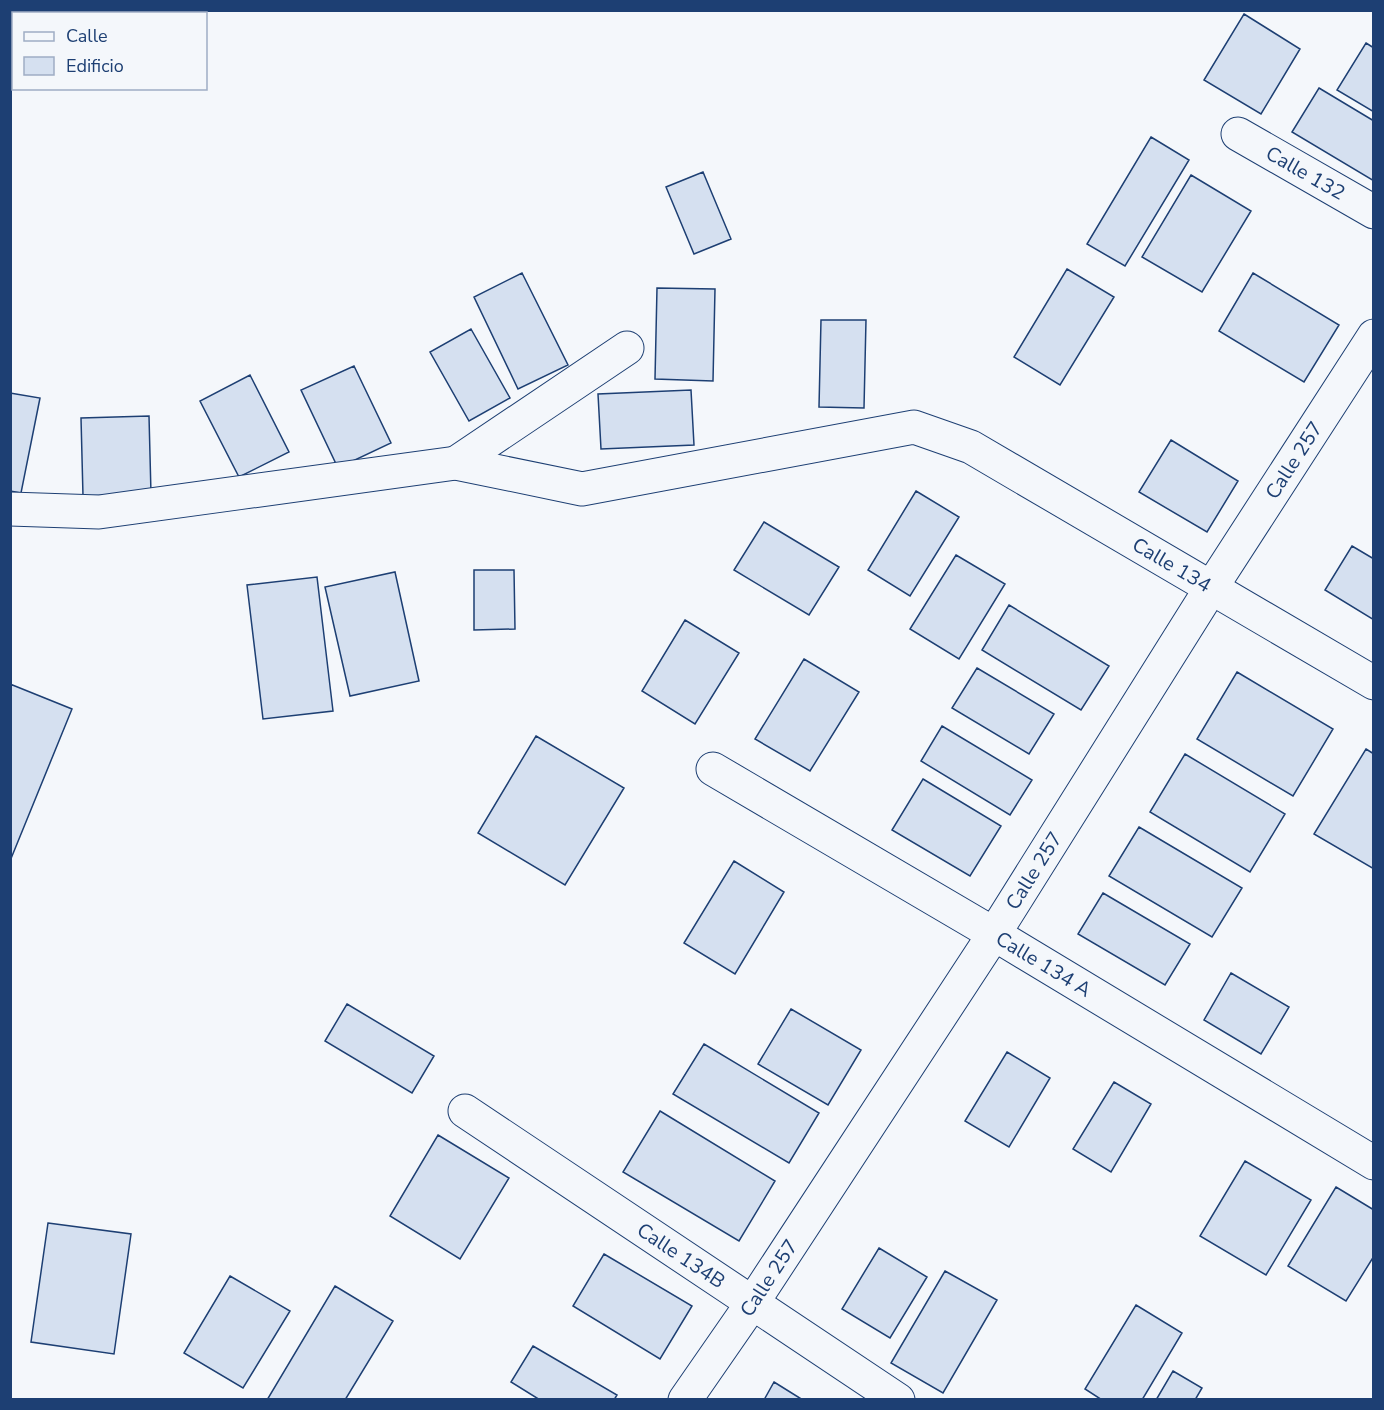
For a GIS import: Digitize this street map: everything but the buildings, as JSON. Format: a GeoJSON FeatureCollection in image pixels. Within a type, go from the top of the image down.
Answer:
{"type":"FeatureCollection","features":[{"type":"Feature","properties":{"kind":"street","name":"Calle 132"},"geometry":{"type":"LineString","coordinates":[[1238,134],[1374,212]]}},
{"type":"Feature","properties":{"kind":"street","name":"Calle 257"},"geometry":{"type":"LineString","coordinates":[[685,1400],[753,1302],[994,934],[1211,588],[1374,336]]}},
{"type":"Feature","properties":{"kind":"street"},"geometry":{"type":"LineString","coordinates":[[10,509],[99,512],[456,463],[627,348]]}},
{"type":"Feature","properties":{"kind":"street","name":"Calle 134"},"geometry":{"type":"LineString","coordinates":[[456,463],[582,489],[914,427],[971,447],[1374,682]]}},
{"type":"Feature","properties":{"kind":"street","name":"Calle 134 A"},"geometry":{"type":"LineString","coordinates":[[713,769],[994,934],[1374,1163]]}},
{"type":"Feature","properties":{"kind":"street","name":"Calle 134B"},"geometry":{"type":"LineString","coordinates":[[465,1111],[898,1400]]}}]}
